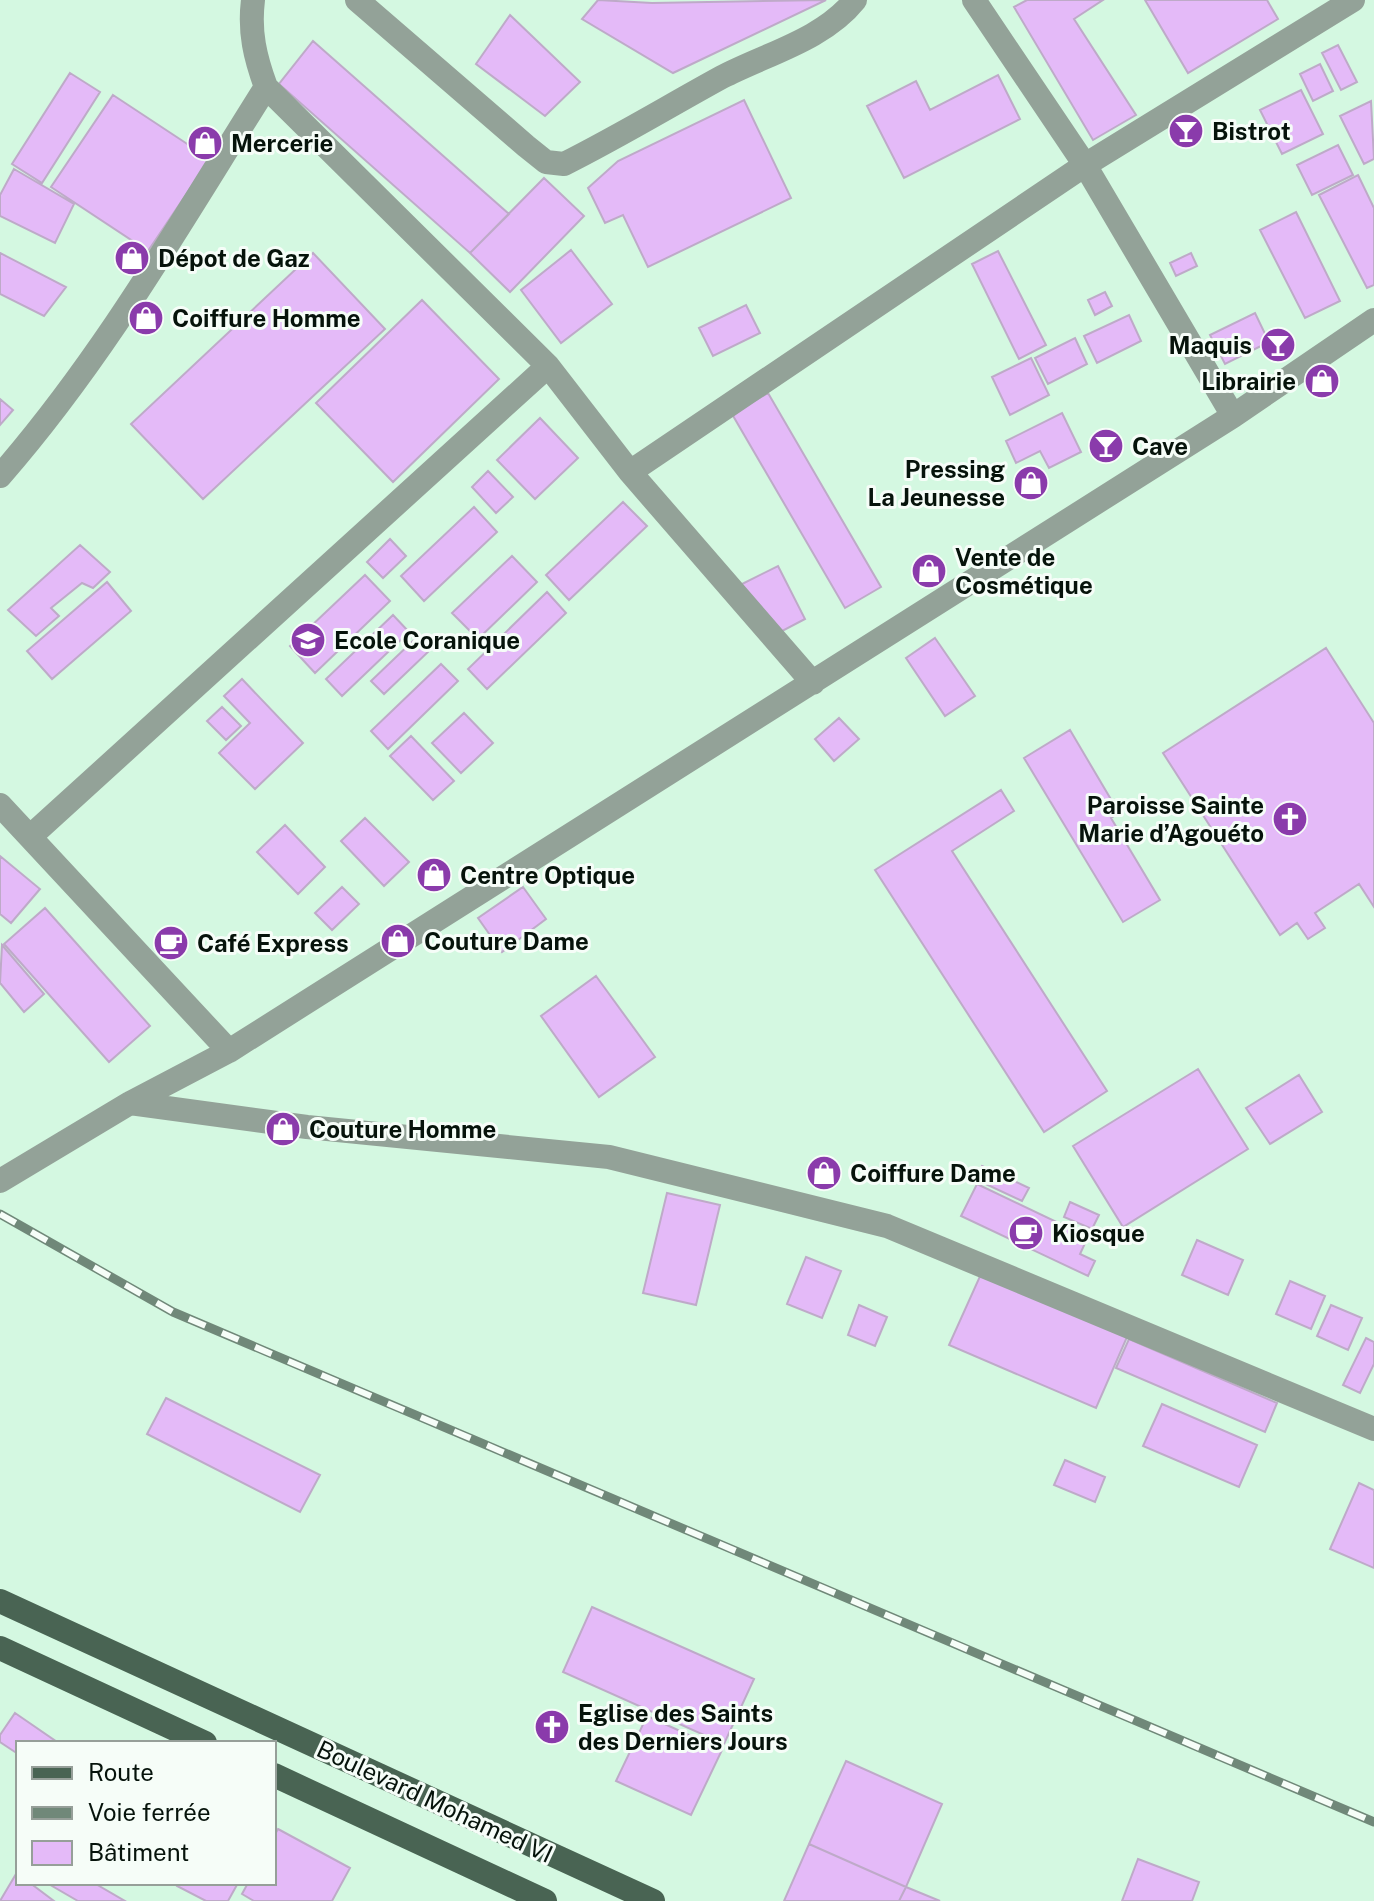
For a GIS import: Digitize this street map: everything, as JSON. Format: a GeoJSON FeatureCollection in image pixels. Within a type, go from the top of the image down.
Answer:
{"type":"FeatureCollection","features":[{"type":"Feature","properties":{"kind":"main road","name":"Boulevard Mohamed VI"},"geometry":{"type":"LineString","coordinates":[[0,1601],[653,1901]]}},
{"type":"Feature","properties":{"kind":"main road"},"geometry":{"type":"LineString","coordinates":[[1,1653],[200,1741]]}},
{"type":"Feature","properties":{"kind":"main road","name":"Boulevard Mohamed VI"},"geometry":{"type":"LineString","coordinates":[[276,1776],[545,1901]]}},
{"type":"Feature","properties":{"kind":"street"},"geometry":{"type":"LineString","coordinates":[[253,0],[250,22],[254,53],[266,87],[548,366],[630,472],[813,683]]}},
{"type":"Feature","properties":{"kind":"street"},"geometry":{"type":"LineString","coordinates":[[357,0],[546,162],[564,164],[722,77],[821,31],[843,15],[855,0]]}},
{"type":"Feature","properties":{"kind":"street"},"geometry":{"type":"LineString","coordinates":[[974,0],[1085,165],[1233,416]]}},
{"type":"Feature","properties":{"kind":"street"},"geometry":{"type":"LineString","coordinates":[[630,472],[1085,165],[1353,0]]}},
{"type":"Feature","properties":{"kind":"street"},"geometry":{"type":"LineString","coordinates":[[0,476],[35,436],[108,338],[266,87]]}},
{"type":"Feature","properties":{"kind":"street"},"geometry":{"type":"LineString","coordinates":[[0,1181],[130,1103],[229,1051],[1233,416],[1374,320]]}},
{"type":"Feature","properties":{"kind":"street"},"geometry":{"type":"LineString","coordinates":[[32,835],[548,366]]}},
{"type":"Feature","properties":{"kind":"street"},"geometry":{"type":"LineString","coordinates":[[0,805],[32,835],[229,1051]]}},
{"type":"Feature","properties":{"kind":"street"},"geometry":{"type":"LineString","coordinates":[[130,1103],[307,1127],[609,1157],[887,1226],[1374,1429]]}},
{"type":"Feature","properties":{"kind":"building"},"geometry":{"type":"Polygon","coordinates":[[[598,0],[652,3],[826,0],[673,73],[582,19],[598,0]]]}},
{"type":"Feature","properties":{"kind":"building"},"geometry":{"type":"Polygon","coordinates":[[[1027,0],[1103,0],[1074,19],[1136,115],[1093,140],[1014,7],[1027,0]]]}},
{"type":"Feature","properties":{"kind":"building"},"geometry":{"type":"Polygon","coordinates":[[[1145,0],[1267,0],[1278,19],[1188,73],[1145,0]]]}},
{"type":"Feature","properties":{"kind":"building"},"geometry":{"type":"Polygon","coordinates":[[[510,15],[580,82],[545,116],[476,64],[510,15]]]}},
{"type":"Feature","properties":{"kind":"building"},"geometry":{"type":"Polygon","coordinates":[[[313,41],[509,214],[470,253],[279,84],[313,41]]]}},
{"type":"Feature","properties":{"kind":"building"},"geometry":{"type":"Polygon","coordinates":[[[1338,45],[1357,82],[1341,90],[1322,53],[1338,45]]]}},
{"type":"Feature","properties":{"kind":"building"},"geometry":{"type":"Polygon","coordinates":[[[1320,64],[1333,91],[1313,101],[1300,74],[1320,64]]]}},
{"type":"Feature","properties":{"kind":"building"},"geometry":{"type":"Polygon","coordinates":[[[70,73],[100,92],[42,183],[12,164],[70,73]]]}},
{"type":"Feature","properties":{"kind":"building"},"geometry":{"type":"Polygon","coordinates":[[[998,75],[1020,119],[904,178],[867,106],[916,81],[930,110],[998,75]]]}},
{"type":"Feature","properties":{"kind":"building"},"geometry":{"type":"Polygon","coordinates":[[[1301,90],[1323,134],[1282,154],[1260,110],[1301,90]]]}},
{"type":"Feature","properties":{"kind":"building"},"geometry":{"type":"Polygon","coordinates":[[[113,95],[210,159],[148,251],[51,187],[113,95]]]}},
{"type":"Feature","properties":{"kind":"building"},"geometry":{"type":"Polygon","coordinates":[[[744,100],[791,198],[648,267],[623,215],[605,223],[588,188],[618,161],[744,100]]]}},
{"type":"Feature","properties":{"kind":"building"},"geometry":{"type":"Polygon","coordinates":[[[1371,101],[1374,159],[1364,164],[1340,116],[1371,101]]]}},
{"type":"Feature","properties":{"kind":"building"},"geometry":{"type":"Polygon","coordinates":[[[1338,145],[1353,175],[1312,195],[1297,165],[1338,145]]]}},
{"type":"Feature","properties":{"kind":"building"},"geometry":{"type":"Polygon","coordinates":[[[14,169],[74,204],[55,243],[0,216],[0,195],[14,169]]]}},
{"type":"Feature","properties":{"kind":"building"},"geometry":{"type":"Polygon","coordinates":[[[1358,175],[1374,208],[1374,285],[1367,288],[1319,195],[1358,175]]]}},
{"type":"Feature","properties":{"kind":"building"},"geometry":{"type":"Polygon","coordinates":[[[544,178],[584,216],[510,292],[470,253],[544,178]]]}},
{"type":"Feature","properties":{"kind":"building"},"geometry":{"type":"Polygon","coordinates":[[[1296,212],[1340,301],[1305,318],[1260,230],[1296,212]]]}},
{"type":"Feature","properties":{"kind":"building"},"geometry":{"type":"Polygon","coordinates":[[[571,250],[612,304],[561,343],[521,290],[571,250]]]}},
{"type":"Feature","properties":{"kind":"building"},"geometry":{"type":"Polygon","coordinates":[[[998,251],[1046,345],[1019,359],[972,264],[998,251]]]}},
{"type":"Feature","properties":{"kind":"building"},"geometry":{"type":"Polygon","coordinates":[[[0,253],[66,287],[44,316],[0,294],[0,253]]]}},
{"type":"Feature","properties":{"kind":"building"},"geometry":{"type":"Polygon","coordinates":[[[313,253],[385,329],[203,499],[131,424],[313,253]]]}},
{"type":"Feature","properties":{"kind":"building"},"geometry":{"type":"Polygon","coordinates":[[[1191,253],[1197,266],[1176,276],[1170,263],[1191,253]]]}},
{"type":"Feature","properties":{"kind":"building"},"geometry":{"type":"Polygon","coordinates":[[[1105,292],[1112,306],[1095,315],[1088,300],[1105,292]]]}},
{"type":"Feature","properties":{"kind":"building"},"geometry":{"type":"Polygon","coordinates":[[[422,300],[499,379],[393,482],[316,403],[422,300]]]}},
{"type":"Feature","properties":{"kind":"building"},"geometry":{"type":"Polygon","coordinates":[[[746,305],[760,333],[713,356],[699,328],[746,305]]]}},
{"type":"Feature","properties":{"kind":"building"},"geometry":{"type":"Polygon","coordinates":[[[1255,313],[1269,342],[1225,364],[1210,335],[1255,313]]]}},
{"type":"Feature","properties":{"kind":"building"},"geometry":{"type":"Polygon","coordinates":[[[1129,315],[1141,341],[1097,363],[1084,336],[1129,315]]]}},
{"type":"Feature","properties":{"kind":"building"},"geometry":{"type":"Polygon","coordinates":[[[1075,338],[1087,364],[1048,384],[1035,358],[1075,338]]]}},
{"type":"Feature","properties":{"kind":"building"},"geometry":{"type":"Polygon","coordinates":[[[1031,358],[1049,395],[1010,415],[992,377],[1031,358]]]}},
{"type":"Feature","properties":{"kind":"building"},"geometry":{"type":"Polygon","coordinates":[[[768,393],[881,587],[845,608],[732,414],[768,393]]]}},
{"type":"Feature","properties":{"kind":"building"},"geometry":{"type":"Polygon","coordinates":[[[0,399],[13,410],[0,425],[0,399]]]}},
{"type":"Feature","properties":{"kind":"building"},"geometry":{"type":"Polygon","coordinates":[[[1062,413],[1081,452],[1049,468],[1040,451],[1016,463],[1006,441],[1062,413]]]}},
{"type":"Feature","properties":{"kind":"building"},"geometry":{"type":"Polygon","coordinates":[[[540,418],[578,458],[535,499],[497,460],[540,418]]]}},
{"type":"Feature","properties":{"kind":"building"},"geometry":{"type":"Polygon","coordinates":[[[488,471],[513,497],[496,513],[472,487],[488,471]]]}},
{"type":"Feature","properties":{"kind":"building"},"geometry":{"type":"Polygon","coordinates":[[[623,502],[647,526],[569,600],[546,575],[623,502]]]}},
{"type":"Feature","properties":{"kind":"building"},"geometry":{"type":"Polygon","coordinates":[[[474,507],[497,532],[424,601],[401,576],[474,507]]]}},
{"type":"Feature","properties":{"kind":"building"},"geometry":{"type":"Polygon","coordinates":[[[390,539],[406,556],[383,578],[367,562],[390,539]]]}},
{"type":"Feature","properties":{"kind":"building"},"geometry":{"type":"Polygon","coordinates":[[[80,545],[110,572],[93,588],[82,583],[51,608],[59,616],[36,636],[8,610],[80,545]]]}},
{"type":"Feature","properties":{"kind":"building"},"geometry":{"type":"Polygon","coordinates":[[[512,556],[537,582],[478,639],[452,613],[512,556]]]}},
{"type":"Feature","properties":{"kind":"building"},"geometry":{"type":"Polygon","coordinates":[[[778,566],[805,619],[769,638],[742,584],[778,566]]]}},
{"type":"Feature","properties":{"kind":"building"},"geometry":{"type":"Polygon","coordinates":[[[365,575],[390,601],[315,673],[290,646],[365,575]]]}},
{"type":"Feature","properties":{"kind":"building"},"geometry":{"type":"Polygon","coordinates":[[[107,582],[131,611],[52,679],[27,651],[107,582]]]}},
{"type":"Feature","properties":{"kind":"building"},"geometry":{"type":"Polygon","coordinates":[[[547,592],[566,613],[487,689],[468,669],[547,592]]]}},
{"type":"Feature","properties":{"kind":"building"},"geometry":{"type":"Polygon","coordinates":[[[393,615],[409,632],[342,696],[326,679],[393,615]]]}},
{"type":"Feature","properties":{"kind":"building"},"geometry":{"type":"Polygon","coordinates":[[[416,638],[428,652],[384,694],[371,681],[416,638]]]}},
{"type":"Feature","properties":{"kind":"building"},"geometry":{"type":"Polygon","coordinates":[[[935,638],[975,696],[945,716],[906,658],[935,638]]]}},
{"type":"Feature","properties":{"kind":"building","name":"Paroisse Sainte Marie d’Agouéto"},"geometry":{"type":"Polygon","coordinates":[[[1326,648],[1374,723],[1374,907],[1359,884],[1315,913],[1325,928],[1308,939],[1297,923],[1280,935],[1163,753],[1326,648]]]}},
{"type":"Feature","properties":{"kind":"building"},"geometry":{"type":"Polygon","coordinates":[[[441,664],[458,681],[388,749],[371,731],[441,664]]]}},
{"type":"Feature","properties":{"kind":"building"},"geometry":{"type":"Polygon","coordinates":[[[242,679],[303,743],[255,789],[219,753],[250,723],[224,696],[242,679]]]}},
{"type":"Feature","properties":{"kind":"building"},"geometry":{"type":"Polygon","coordinates":[[[222,707],[241,726],[226,740],[207,721],[222,707]]]}},
{"type":"Feature","properties":{"kind":"building"},"geometry":{"type":"Polygon","coordinates":[[[464,713],[493,743],[461,773],[432,743],[464,713]]]}},
{"type":"Feature","properties":{"kind":"building"},"geometry":{"type":"Polygon","coordinates":[[[839,718],[859,739],[834,761],[815,739],[839,718]]]}},
{"type":"Feature","properties":{"kind":"building"},"geometry":{"type":"Polygon","coordinates":[[[1070,730],[1119,813],[1111,818],[1160,900],[1123,922],[1024,758],[1070,730]]]}},
{"type":"Feature","properties":{"kind":"building"},"geometry":{"type":"Polygon","coordinates":[[[411,736],[454,781],[433,800],[390,756],[411,736]]]}},
{"type":"Feature","properties":{"kind":"building"},"geometry":{"type":"Polygon","coordinates":[[[1001,790],[1014,811],[952,851],[1107,1091],[1044,1132],[875,870],[1001,790]]]}},
{"type":"Feature","properties":{"kind":"building"},"geometry":{"type":"Polygon","coordinates":[[[365,818],[409,862],[384,886],[341,841],[365,818]]]}},
{"type":"Feature","properties":{"kind":"building"},"geometry":{"type":"Polygon","coordinates":[[[285,825],[325,867],[298,894],[257,852],[285,825]]]}},
{"type":"Feature","properties":{"kind":"building"},"geometry":{"type":"Polygon","coordinates":[[[0,856],[40,889],[11,923],[0,914],[0,856]]]}},
{"type":"Feature","properties":{"kind":"building"},"geometry":{"type":"Polygon","coordinates":[[[342,887],[359,904],[332,930],[315,913],[342,887]]]}},
{"type":"Feature","properties":{"kind":"building"},"geometry":{"type":"Polygon","coordinates":[[[523,887],[546,919],[502,952],[478,918],[523,887]]]}},
{"type":"Feature","properties":{"kind":"building"},"geometry":{"type":"Polygon","coordinates":[[[45,908],[150,1026],[109,1062],[4,944],[45,908]]]}},
{"type":"Feature","properties":{"kind":"building"},"geometry":{"type":"Polygon","coordinates":[[[2,945],[44,994],[24,1012],[0,983],[2,945]]]}},
{"type":"Feature","properties":{"kind":"building"},"geometry":{"type":"Polygon","coordinates":[[[596,976],[655,1057],[599,1097],[541,1016],[596,976]]]}},
{"type":"Feature","properties":{"kind":"building"},"geometry":{"type":"Polygon","coordinates":[[[1198,1069],[1248,1149],[1123,1227],[1073,1146],[1198,1069]]]}},
{"type":"Feature","properties":{"kind":"building"},"geometry":{"type":"Polygon","coordinates":[[[1299,1075],[1322,1112],[1270,1144],[1246,1108],[1299,1075]]]}},
{"type":"Feature","properties":{"kind":"building"},"geometry":{"type":"Polygon","coordinates":[[[982,1166],[1029,1188],[1022,1201],[975,1179],[982,1166]]]}},
{"type":"Feature","properties":{"kind":"building"},"geometry":{"type":"Polygon","coordinates":[[[977,1184],[1088,1237],[1080,1254],[1095,1261],[1088,1276],[961,1216],[977,1184]]]}},
{"type":"Feature","properties":{"kind":"building"},"geometry":{"type":"Polygon","coordinates":[[[667,1193],[720,1205],[696,1305],[643,1293],[667,1193]]]}},
{"type":"Feature","properties":{"kind":"building"},"geometry":{"type":"Polygon","coordinates":[[[1070,1202],[1099,1215],[1092,1229],[1064,1217],[1070,1202]]]}},
{"type":"Feature","properties":{"kind":"building"},"geometry":{"type":"Polygon","coordinates":[[[1197,1240],[1243,1260],[1228,1295],[1182,1275],[1197,1240]]]}},
{"type":"Feature","properties":{"kind":"building"},"geometry":{"type":"Polygon","coordinates":[[[806,1257],[841,1271],[822,1318],[787,1304],[806,1257]]]}},
{"type":"Feature","properties":{"kind":"building"},"geometry":{"type":"Polygon","coordinates":[[[981,1274],[1127,1337],[1096,1408],[949,1345],[981,1274]]]}},
{"type":"Feature","properties":{"kind":"building"},"geometry":{"type":"Polygon","coordinates":[[[1290,1281],[1325,1296],[1311,1329],[1276,1314],[1290,1281]]]}},
{"type":"Feature","properties":{"kind":"building"},"geometry":{"type":"Polygon","coordinates":[[[859,1305],[887,1317],[875,1346],[848,1335],[859,1305]]]}},
{"type":"Feature","properties":{"kind":"building"},"geometry":{"type":"Polygon","coordinates":[[[1331,1305],[1362,1318],[1348,1350],[1317,1336],[1331,1305]]]}},
{"type":"Feature","properties":{"kind":"building"},"geometry":{"type":"Polygon","coordinates":[[[1366,1338],[1374,1342],[1374,1364],[1360,1393],[1343,1385],[1366,1338]]]}},
{"type":"Feature","properties":{"kind":"building"},"geometry":{"type":"Polygon","coordinates":[[[1129,1339],[1277,1403],[1265,1432],[1116,1368],[1129,1339]]]}},
{"type":"Feature","properties":{"kind":"building"},"geometry":{"type":"Polygon","coordinates":[[[166,1398],[320,1475],[300,1512],[147,1434],[166,1398]]]}},
{"type":"Feature","properties":{"kind":"building"},"geometry":{"type":"Polygon","coordinates":[[[1162,1404],[1257,1445],[1239,1487],[1143,1446],[1162,1404]]]}},
{"type":"Feature","properties":{"kind":"building"},"geometry":{"type":"Polygon","coordinates":[[[1065,1460],[1105,1477],[1095,1502],[1054,1485],[1065,1460]]]}},
{"type":"Feature","properties":{"kind":"building"},"geometry":{"type":"Polygon","coordinates":[[[1359,1483],[1374,1490],[1374,1568],[1330,1549],[1359,1483]]]}},
{"type":"Feature","properties":{"kind":"building"},"geometry":{"type":"Polygon","coordinates":[[[592,1607],[754,1679],[724,1744],[563,1672],[592,1607]]]}},
{"type":"Feature","properties":{"kind":"building"},"geometry":{"type":"Polygon","coordinates":[[[15,1713],[56,1741],[16,1741],[16,1753],[0,1742],[0,1735],[15,1713]]]}},
{"type":"Feature","properties":{"kind":"building"},"geometry":{"type":"Polygon","coordinates":[[[647,1716],[722,1750],[691,1815],[616,1781],[647,1716]]]}},
{"type":"Feature","properties":{"kind":"building"},"geometry":{"type":"Polygon","coordinates":[[[846,1761],[942,1804],[906,1887],[809,1844],[846,1761]]]}},
{"type":"Feature","properties":{"kind":"building"},"geometry":{"type":"Polygon","coordinates":[[[278,1829],[350,1868],[332,1901],[254,1901],[242,1894],[247,1885],[276,1885],[278,1829]]]}},
{"type":"Feature","properties":{"kind":"building"},"geometry":{"type":"Polygon","coordinates":[[[809,1844],[906,1887],[899,1901],[784,1901],[809,1844]]]}},
{"type":"Feature","properties":{"kind":"building"},"geometry":{"type":"Polygon","coordinates":[[[1138,1859],[1199,1882],[1192,1901],[1122,1901],[1138,1859]]]}},
{"type":"Feature","properties":{"kind":"building"},"geometry":{"type":"Polygon","coordinates":[[[16,1874],[16,1885],[33,1885],[54,1901],[0,1901],[16,1874]]]}},
{"type":"Feature","properties":{"kind":"building"},"geometry":{"type":"Polygon","coordinates":[[[50,1885],[97,1885],[125,1901],[78,1901],[50,1885]]]}},
{"type":"Feature","properties":{"kind":"building"},"geometry":{"type":"Polygon","coordinates":[[[237,1885],[228,1901],[206,1901],[177,1886],[237,1885]]]}},
{"type":"Feature","properties":{"kind":"building"},"geometry":{"type":"Polygon","coordinates":[[[906,1887],[940,1901],[899,1901],[906,1887]]]}},
{"type":"Feature","properties":{"kind":"railway"},"geometry":{"type":"LineString","coordinates":[[0,1214],[173,1312],[1374,1822]]}},
{"type":"Feature","properties":{"kind":"place","name":"Bistrot"},"geometry":{"type":"Point","coordinates":[1186,131]}},
{"type":"Feature","properties":{"kind":"place","name":"Mercerie"},"geometry":{"type":"Point","coordinates":[205,143]}},
{"type":"Feature","properties":{"kind":"place","name":"Dépot de Gaz"},"geometry":{"type":"Point","coordinates":[132,258]}},
{"type":"Feature","properties":{"kind":"place","name":"Coiffure Homme"},"geometry":{"type":"Point","coordinates":[146,318]}},
{"type":"Feature","properties":{"kind":"place","name":"Maquis"},"geometry":{"type":"Point","coordinates":[1278,345]}},
{"type":"Feature","properties":{"kind":"place","name":"Librairie"},"geometry":{"type":"Point","coordinates":[1322,381]}},
{"type":"Feature","properties":{"kind":"place","name":"Cave"},"geometry":{"type":"Point","coordinates":[1106,446]}},
{"type":"Feature","properties":{"kind":"place","name":"Pressing La Jeunesse"},"geometry":{"type":"Point","coordinates":[1031,483]}},
{"type":"Feature","properties":{"kind":"place","name":"Vente de Cosmétique"},"geometry":{"type":"Point","coordinates":[929,571]}},
{"type":"Feature","properties":{"kind":"place","name":"Ecole Coranique"},"geometry":{"type":"Point","coordinates":[308,640]}},
{"type":"Feature","properties":{"kind":"place","name":"Paroisse Sainte Marie d’Agouéto"},"geometry":{"type":"Point","coordinates":[1290,819]}},
{"type":"Feature","properties":{"kind":"place","name":"Centre Optique"},"geometry":{"type":"Point","coordinates":[434,875]}},
{"type":"Feature","properties":{"kind":"place","name":"Couture Dame"},"geometry":{"type":"Point","coordinates":[398,941]}},
{"type":"Feature","properties":{"kind":"place","name":"Café Express"},"geometry":{"type":"Point","coordinates":[171,943]}},
{"type":"Feature","properties":{"kind":"place","name":"Couture Homme"},"geometry":{"type":"Point","coordinates":[283,1129]}},
{"type":"Feature","properties":{"kind":"place","name":"Coiffure Dame"},"geometry":{"type":"Point","coordinates":[824,1173]}},
{"type":"Feature","properties":{"kind":"place","name":"Kiosque"},"geometry":{"type":"Point","coordinates":[1026,1233]}},
{"type":"Feature","properties":{"kind":"place","name":"Eglise des Saints des Derniers Jours"},"geometry":{"type":"Point","coordinates":[552,1727]}}]}
